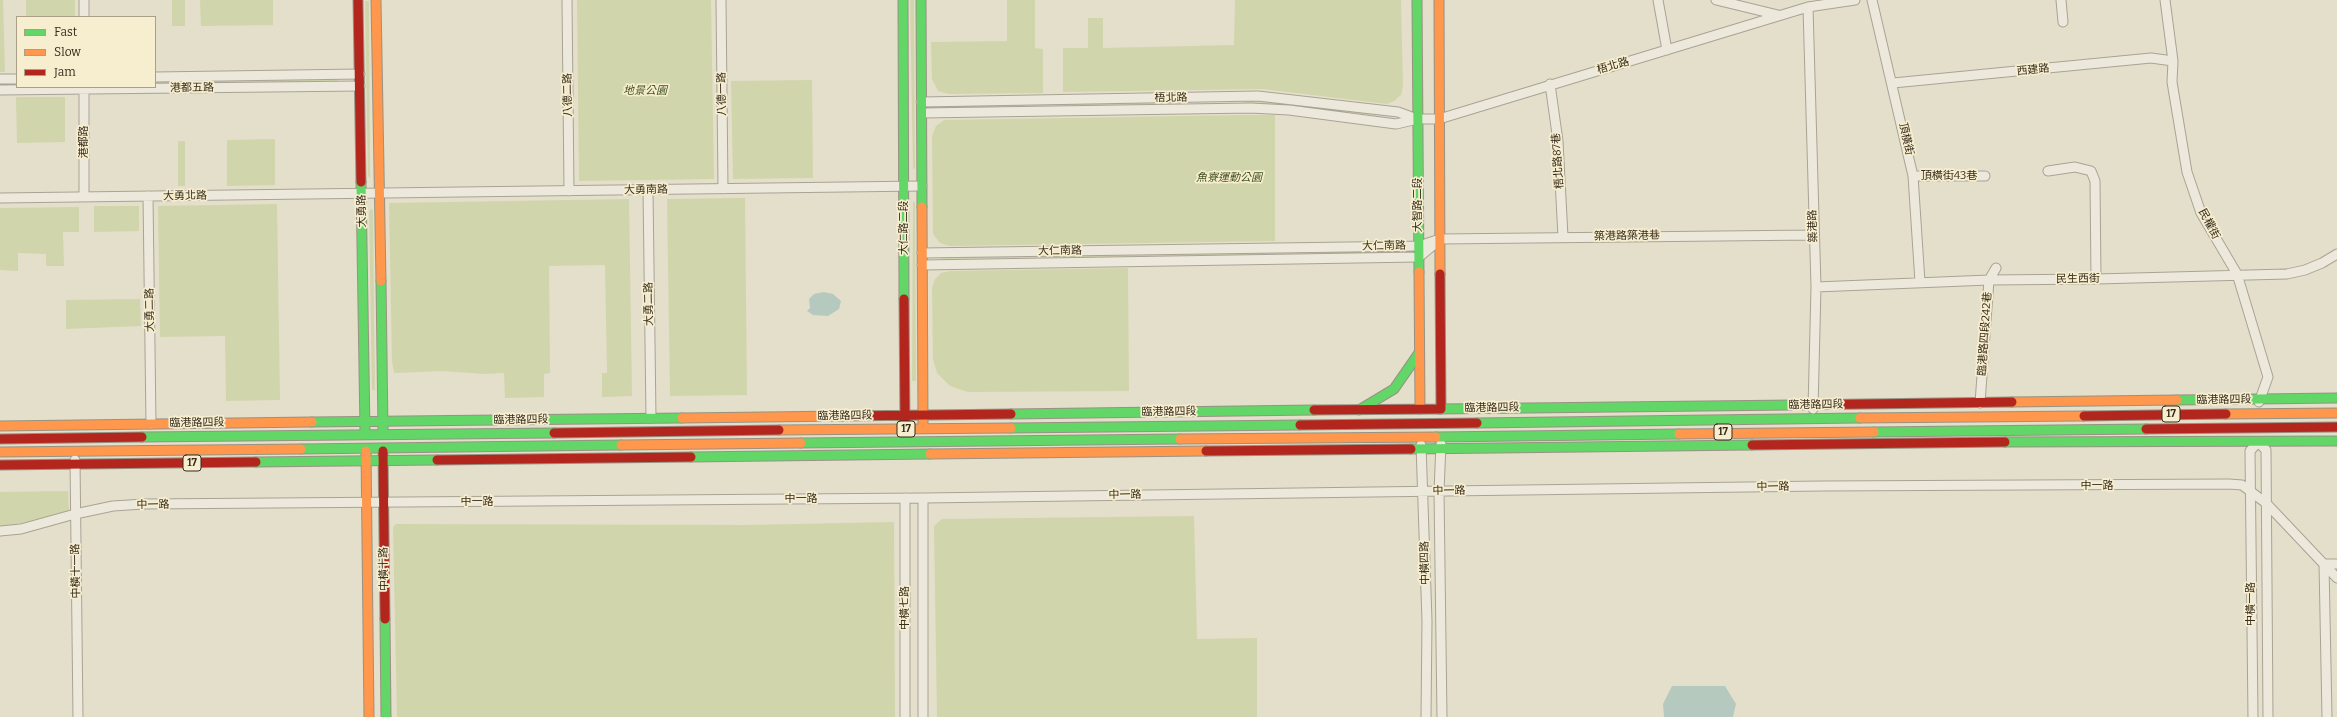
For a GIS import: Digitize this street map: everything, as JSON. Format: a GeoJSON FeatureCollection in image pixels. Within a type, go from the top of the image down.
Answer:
{"type":"FeatureCollection","features":[{"type":"Feature","properties":{"kind":"main road","name":"大勇路"},"geometry":{"type":"LineString","coordinates":[[358,0],[360,86],[370,193],[383,421]]}},
{"type":"Feature","properties":{"kind":"main road","name":"大勇路"},"geometry":{"type":"LineString","coordinates":[[365,422],[376,0]]}},
{"type":"Feature","properties":{"kind":"main road","name":"大仁路二段"},"geometry":{"type":"LineString","coordinates":[[903,0],[905,455]]}},
{"type":"Feature","properties":{"kind":"main road","name":"大仁路二段"},"geometry":{"type":"LineString","coordinates":[[921,0],[923,455]]}},
{"type":"Feature","properties":{"kind":"main road","name":"大智路二段"},"geometry":{"type":"LineString","coordinates":[[1417,0],[1420,409]]}},
{"type":"Feature","properties":{"kind":"main road","name":"大智路二段"},"geometry":{"type":"LineString","coordinates":[[1439,0],[1441,409]]}},
{"type":"Feature","properties":{"kind":"main road"},"geometry":{"type":"LineString","coordinates":[[1359,410],[1396,387],[1419,353]]}},
{"type":"Feature","properties":{"kind":"main road","name":"臨港路四段"},"geometry":{"type":"LineString","coordinates":[[0,426],[2337,398]]}},
{"type":"Feature","properties":{"kind":"main road","name":"臨港路四段"},"geometry":{"type":"LineString","coordinates":[[0,439],[2337,413]]}},
{"type":"Feature","properties":{"kind":"main road","name":"中橫十路"},"geometry":{"type":"LineString","coordinates":[[383,421],[386,717]]}},
{"type":"Feature","properties":{"kind":"main road","name":"中橫十路"},"geometry":{"type":"LineString","coordinates":[[365,422],[369,717]]}},
{"type":"Feature","properties":{"kind":"main road","name":"17"},"geometry":{"type":"LineString","coordinates":[[0,452],[1813,431],[2337,427]]}},
{"type":"Feature","properties":{"kind":"main road","name":"17"},"geometry":{"type":"LineString","coordinates":[[0,465],[1813,444],[2337,441]]}},
{"type":"Feature","properties":{"kind":"street"},"geometry":{"type":"LineString","coordinates":[[84,0],[84,16]]}},
{"type":"Feature","properties":{"kind":"street","name":"八德二路"},"geometry":{"type":"LineString","coordinates":[[567,0],[569,191]]}},
{"type":"Feature","properties":{"kind":"street","name":"八德一路"},"geometry":{"type":"LineString","coordinates":[[721,0],[723,188]]}},
{"type":"Feature","properties":{"kind":"street"},"geometry":{"type":"LineString","coordinates":[[1658,0],[1667,50]]}},
{"type":"Feature","properties":{"kind":"street"},"geometry":{"type":"LineString","coordinates":[[1716,0],[1779,15]]}},
{"type":"Feature","properties":{"kind":"street","name":"梧北路"},"geometry":{"type":"LineString","coordinates":[[922,113],[1245,108],[1289,110],[1396,124],[1418,119],[1439,119],[1808,6],[1855,0]]}},
{"type":"Feature","properties":{"kind":"street","name":"頂橫街"},"geometry":{"type":"LineString","coordinates":[[1872,0],[1893,83],[1913,176],[1920,282]]}},
{"type":"Feature","properties":{"kind":"street"},"geometry":{"type":"LineString","coordinates":[[2061,0],[2063,22]]}},
{"type":"Feature","properties":{"kind":"street","name":"民權街"},"geometry":{"type":"LineString","coordinates":[[2165,0],[2173,62],[2172,82],[2187,172],[2201,212],[2237,274],[2268,377],[2259,399],[2258,442]]}},
{"type":"Feature","properties":{"kind":"street","name":"築港路"},"geometry":{"type":"LineString","coordinates":[[1808,6],[1813,235],[1816,287],[1813,444]]}},
{"type":"Feature","properties":{"kind":"street","name":"西建路"},"geometry":{"type":"LineString","coordinates":[[1893,83],[2151,58],[2173,62]]}},
{"type":"Feature","properties":{"kind":"street","name":"港都五路"},"geometry":{"type":"LineString","coordinates":[[156,77],[360,74]]}},
{"type":"Feature","properties":{"kind":"street"},"geometry":{"type":"LineString","coordinates":[[0,79],[16,79]]}},
{"type":"Feature","properties":{"kind":"street","name":"梧北路87巷"},"geometry":{"type":"LineString","coordinates":[[1550,84],[1558,141],[1563,237]]}},
{"type":"Feature","properties":{"kind":"street","name":"港都五路"},"geometry":{"type":"LineString","coordinates":[[156,87],[360,86]]}},
{"type":"Feature","properties":{"kind":"street","name":"港都五路"},"geometry":{"type":"LineString","coordinates":[[0,90],[84,88]]}},
{"type":"Feature","properties":{"kind":"street","name":"港都路"},"geometry":{"type":"LineString","coordinates":[[84,88],[84,197]]}},
{"type":"Feature","properties":{"kind":"street","name":"梧北路"},"geometry":{"type":"LineString","coordinates":[[922,102],[1258,96],[1398,112],[1418,119]]}},
{"type":"Feature","properties":{"kind":"street"},"geometry":{"type":"LineString","coordinates":[[2048,171],[2075,167],[2091,171],[2095,182],[2096,279]]}},
{"type":"Feature","properties":{"kind":"street","name":"頂橫街43巷"},"geometry":{"type":"LineString","coordinates":[[1913,176],[1985,176]]}},
{"type":"Feature","properties":{"kind":"street","name":"大勇南路"},"geometry":{"type":"LineString","coordinates":[[370,193],[922,186]]}},
{"type":"Feature","properties":{"kind":"street","name":"大勇二路"},"geometry":{"type":"LineString","coordinates":[[648,190],[651,418]]}},
{"type":"Feature","properties":{"kind":"street","name":"大勇北路"},"geometry":{"type":"LineString","coordinates":[[0,198],[370,193]]}},
{"type":"Feature","properties":{"kind":"street","name":"大勇二路"},"geometry":{"type":"LineString","coordinates":[[148,196],[152,424]]}},
{"type":"Feature","properties":{"kind":"street","name":"築港路築港巷"},"geometry":{"type":"LineString","coordinates":[[1440,240],[1563,237],[1813,235]]}},
{"type":"Feature","properties":{"kind":"street","name":"大仁南路"},"geometry":{"type":"LineString","coordinates":[[922,253],[1419,246],[1440,240]]}},
{"type":"Feature","properties":{"kind":"street","name":"大仁南路"},"geometry":{"type":"LineString","coordinates":[[922,265],[1419,257],[1440,240]]}},
{"type":"Feature","properties":{"kind":"street","name":"民生西街"},"geometry":{"type":"LineString","coordinates":[[1816,287],[1989,280],[2287,274],[2305,270],[2322,263],[2337,254]]}},
{"type":"Feature","properties":{"kind":"street","name":"臨港路四段242巷"},"geometry":{"type":"LineString","coordinates":[[1980,403],[1989,280],[1996,268]]}},
{"type":"Feature","properties":{"kind":"street","name":"中橫四路"},"geometry":{"type":"LineString","coordinates":[[1420,409],[1420,436],[1424,491],[1427,621],[1426,717]]}},
{"type":"Feature","properties":{"kind":"street","name":"中橫四路"},"geometry":{"type":"LineString","coordinates":[[1441,409],[1439,491],[1442,717]]}},
{"type":"Feature","properties":{"kind":"street","name":"中橫十一路"},"geometry":{"type":"LineString","coordinates":[[75,425],[78,717]]}},
{"type":"Feature","properties":{"kind":"street","name":"中橫一路"},"geometry":{"type":"LineString","coordinates":[[2253,717],[2250,451],[2258,442],[2266,450],[2268,717]]}},
{"type":"Feature","properties":{"kind":"street","name":"中一路"},"geometry":{"type":"LineString","coordinates":[[0,531],[21,529],[75,514],[113,506],[144,504],[922,498],[1424,491],[2229,484],[2242,485],[2266,503],[2337,578]]}},
{"type":"Feature","properties":{"kind":"street","name":"中橫七路"},"geometry":{"type":"LineString","coordinates":[[905,498],[905,717]]}},
{"type":"Feature","properties":{"kind":"street","name":"中橫七路"},"geometry":{"type":"LineString","coordinates":[[922,498],[923,717]]}},
{"type":"Feature","properties":{"kind":"street"},"geometry":{"type":"LineString","coordinates":[[2327,717],[2324,564],[2337,564]]}},
{"type":"Feature","properties":{"kind":"green space"},"geometry":{"type":"Polygon","coordinates":[[[0,0],[3,0],[5,72],[0,72],[0,0]]]}},
{"type":"Feature","properties":{"kind":"green space"},"geometry":{"type":"Polygon","coordinates":[[[26,0],[75,0],[75,16],[26,16],[26,0]]]}},
{"type":"Feature","properties":{"kind":"green space"},"geometry":{"type":"Polygon","coordinates":[[[172,0],[185,0],[185,26],[172,26],[172,0]]]}},
{"type":"Feature","properties":{"kind":"green space"},"geometry":{"type":"Polygon","coordinates":[[[200,0],[273,0],[273,25],[201,26],[200,0]]]}},
{"type":"Feature","properties":{"kind":"green space","name":"地景公園"},"geometry":{"type":"Polygon","coordinates":[[[577,0],[711,0],[714,179],[579,181],[577,0]]]}},
{"type":"Feature","properties":{"kind":"green space"},"geometry":{"type":"Polygon","coordinates":[[[910,0],[914,0],[915,168],[913,170],[910,0]]]}},
{"type":"Feature","properties":{"kind":"green space"},"geometry":{"type":"Polygon","coordinates":[[[1007,0],[1035,0],[1035,48],[1043,49],[1043,93],[949,94],[938,91],[932,79],[931,42],[1007,41],[1007,0]]]}},
{"type":"Feature","properties":{"kind":"green space"},"geometry":{"type":"Polygon","coordinates":[[[1235,0],[1401,0],[1403,86],[1401,95],[1394,101],[1387,104],[1262,89],[1063,92],[1063,48],[1088,48],[1088,18],[1103,18],[1103,48],[1234,45],[1235,0]]]}},
{"type":"Feature","properties":{"kind":"green space"},"geometry":{"type":"Polygon","coordinates":[[[365,1],[369,1],[370,178],[368,176],[365,1]]]}},
{"type":"Feature","properties":{"kind":"green space"},"geometry":{"type":"Polygon","coordinates":[[[338,79],[338,81],[156,84],[156,81],[338,79]]]}},
{"type":"Feature","properties":{"kind":"green space"},"geometry":{"type":"Polygon","coordinates":[[[812,80],[813,178],[733,179],[731,81],[812,80]]]}},
{"type":"Feature","properties":{"kind":"green space"},"geometry":{"type":"Polygon","coordinates":[[[16,97],[65,97],[65,142],[17,143],[16,97]]]}},
{"type":"Feature","properties":{"kind":"green space"},"geometry":{"type":"Polygon","coordinates":[[[1244,101],[1284,102],[1395,118],[1281,105],[1244,103],[1244,101]]]}},
{"type":"Feature","properties":{"kind":"green space"},"geometry":{"type":"Polygon","coordinates":[[[1183,102],[1183,104],[941,107],[942,106],[1183,102]]]}},
{"type":"Feature","properties":{"kind":"green space","name":"魚寮運動公園"},"geometry":{"type":"Polygon","coordinates":[[[1275,115],[1275,241],[950,246],[940,243],[933,234],[932,136],[936,126],[944,120],[1275,115]]]}},
{"type":"Feature","properties":{"kind":"green space"},"geometry":{"type":"Polygon","coordinates":[[[275,139],[275,185],[227,186],[227,140],[275,139]]]}},
{"type":"Feature","properties":{"kind":"green space"},"geometry":{"type":"Polygon","coordinates":[[[178,141],[185,141],[185,186],[178,186],[178,141]]]}},
{"type":"Feature","properties":{"kind":"green space"},"geometry":{"type":"Polygon","coordinates":[[[745,198],[747,395],[670,396],[667,199],[745,198]]]}},
{"type":"Feature","properties":{"kind":"green space"},"geometry":{"type":"Polygon","coordinates":[[[629,199],[632,396],[602,397],[602,373],[607,373],[605,265],[549,266],[550,373],[544,374],[544,397],[505,398],[504,373],[485,374],[443,371],[394,373],[392,361],[389,203],[629,199]]]}},
{"type":"Feature","properties":{"kind":"green space"},"geometry":{"type":"Polygon","coordinates":[[[913,201],[915,203],[916,381],[912,381],[913,201]]]}},
{"type":"Feature","properties":{"kind":"green space"},"geometry":{"type":"Polygon","coordinates":[[[277,204],[280,400],[226,401],[225,336],[160,337],[158,206],[277,204]]]}},
{"type":"Feature","properties":{"kind":"green space"},"geometry":{"type":"Polygon","coordinates":[[[94,206],[139,206],[139,231],[94,232],[94,206]]]}},
{"type":"Feature","properties":{"kind":"green space"},"geometry":{"type":"Polygon","coordinates":[[[79,207],[79,232],[63,232],[64,266],[46,266],[46,254],[18,253],[18,271],[0,270],[0,208],[79,207]]]}},
{"type":"Feature","properties":{"kind":"green space"},"geometry":{"type":"Polygon","coordinates":[[[371,209],[373,210],[375,390],[372,390],[369,211],[371,209]]]}},
{"type":"Feature","properties":{"kind":"green space"},"geometry":{"type":"Polygon","coordinates":[[[1394,250],[1394,253],[941,259],[942,257],[1394,250]]]}},
{"type":"Feature","properties":{"kind":"green space"},"geometry":{"type":"Polygon","coordinates":[[[1128,268],[1129,391],[968,392],[950,386],[937,373],[933,359],[932,288],[935,279],[941,273],[950,271],[1128,268]]]}},
{"type":"Feature","properties":{"kind":"green space"},"geometry":{"type":"Polygon","coordinates":[[[140,299],[141,326],[66,329],[66,300],[140,299]]]}},
{"type":"Feature","properties":{"kind":"green space"},"geometry":{"type":"Polygon","coordinates":[[[68,491],[69,512],[0,528],[0,492],[68,491]]]}},
{"type":"Feature","properties":{"kind":"green space"},"geometry":{"type":"Polygon","coordinates":[[[1194,516],[1197,639],[1257,638],[1257,717],[937,717],[934,526],[942,519],[1194,516]]]}},
{"type":"Feature","properties":{"kind":"green space"},"geometry":{"type":"Polygon","coordinates":[[[894,522],[895,717],[397,717],[393,527],[396,524],[748,525],[894,522]]]}},
{"type":"Feature","properties":{"kind":"shaded area"},"geometry":{"type":"Polygon","coordinates":[[[824,292],[833,294],[841,301],[839,309],[828,316],[813,315],[807,311],[810,308],[809,299],[814,294],[824,292]]]}},
{"type":"Feature","properties":{"kind":"shaded area"},"geometry":{"type":"Polygon","coordinates":[[[1672,686],[1725,686],[1736,704],[1733,717],[1664,717],[1663,704],[1672,686]]]}},
{"type":"Feature","properties":{"kind":"traffic: fast"},"geometry":{"type":"LineString","coordinates":[[903,0],[904,299]]}},
{"type":"Feature","properties":{"kind":"traffic: fast"},"geometry":{"type":"LineString","coordinates":[[921,0],[922,207]]}},
{"type":"Feature","properties":{"kind":"traffic: fast"},"geometry":{"type":"LineString","coordinates":[[1417,0],[1419,272]]}},
{"type":"Feature","properties":{"kind":"traffic: fast"},"geometry":{"type":"LineString","coordinates":[[361,182],[365,431]]}},
{"type":"Feature","properties":{"kind":"traffic: fast"},"geometry":{"type":"LineString","coordinates":[[381,281],[383,431]]}},
{"type":"Feature","properties":{"kind":"traffic: fast"},"geometry":{"type":"LineString","coordinates":[[1359,410],[1394,389],[1419,353]]}},
{"type":"Feature","properties":{"kind":"traffic: fast"},"geometry":{"type":"LineString","coordinates":[[2177,400],[2337,398]]}},
{"type":"Feature","properties":{"kind":"traffic: fast"},"geometry":{"type":"LineString","coordinates":[[1439,409],[1793,405]]}},
{"type":"Feature","properties":{"kind":"traffic: fast"},"geometry":{"type":"LineString","coordinates":[[1011,414],[1314,410]]}},
{"type":"Feature","properties":{"kind":"traffic: fast"},"geometry":{"type":"LineString","coordinates":[[312,422],[682,418]]}},
{"type":"Feature","properties":{"kind":"traffic: fast"},"geometry":{"type":"LineString","coordinates":[[1477,423],[1860,418]]}},
{"type":"Feature","properties":{"kind":"traffic: fast"},"geometry":{"type":"LineString","coordinates":[[1011,428],[1300,425]]}},
{"type":"Feature","properties":{"kind":"traffic: fast"},"geometry":{"type":"LineString","coordinates":[[1874,432],[2146,429]]}},
{"type":"Feature","properties":{"kind":"traffic: fast"},"geometry":{"type":"LineString","coordinates":[[142,437],[554,433]]}},
{"type":"Feature","properties":{"kind":"traffic: fast"},"geometry":{"type":"LineString","coordinates":[[1436,437],[1679,434]]}},
{"type":"Feature","properties":{"kind":"traffic: fast"},"geometry":{"type":"LineString","coordinates":[[801,443],[1180,439]]}},
{"type":"Feature","properties":{"kind":"traffic: fast"},"geometry":{"type":"LineString","coordinates":[[2005,442],[2337,441]]}},
{"type":"Feature","properties":{"kind":"traffic: fast"},"geometry":{"type":"LineString","coordinates":[[301,449],[621,445]]}},
{"type":"Feature","properties":{"kind":"traffic: fast"},"geometry":{"type":"LineString","coordinates":[[1411,449],[1752,445]]}},
{"type":"Feature","properties":{"kind":"traffic: fast"},"geometry":{"type":"LineString","coordinates":[[691,457],[930,454]]}},
{"type":"Feature","properties":{"kind":"traffic: fast"},"geometry":{"type":"LineString","coordinates":[[256,462],[437,460]]}},
{"type":"Feature","properties":{"kind":"traffic: fast"},"geometry":{"type":"LineString","coordinates":[[385,619],[386,717]]}},
{"type":"Feature","properties":{"kind":"traffic: slow"},"geometry":{"type":"LineString","coordinates":[[376,0],[381,281]]}},
{"type":"Feature","properties":{"kind":"traffic: slow"},"geometry":{"type":"LineString","coordinates":[[1439,0],[1440,274]]}},
{"type":"Feature","properties":{"kind":"traffic: slow"},"geometry":{"type":"LineString","coordinates":[[922,207],[923,424]]}},
{"type":"Feature","properties":{"kind":"traffic: slow"},"geometry":{"type":"LineString","coordinates":[[1419,272],[1420,409]]}},
{"type":"Feature","properties":{"kind":"traffic: slow"},"geometry":{"type":"LineString","coordinates":[[2012,402],[2177,400]]}},
{"type":"Feature","properties":{"kind":"traffic: slow"},"geometry":{"type":"LineString","coordinates":[[2226,414],[2337,413]]}},
{"type":"Feature","properties":{"kind":"traffic: slow"},"geometry":{"type":"LineString","coordinates":[[682,418],[845,416]]}},
{"type":"Feature","properties":{"kind":"traffic: slow"},"geometry":{"type":"LineString","coordinates":[[1860,418],[2084,416]]}},
{"type":"Feature","properties":{"kind":"traffic: slow"},"geometry":{"type":"LineString","coordinates":[[0,426],[312,422]]}},
{"type":"Feature","properties":{"kind":"traffic: slow"},"geometry":{"type":"LineString","coordinates":[[779,430],[1011,428]]}},
{"type":"Feature","properties":{"kind":"traffic: slow"},"geometry":{"type":"LineString","coordinates":[[1679,434],[1874,432]]}},
{"type":"Feature","properties":{"kind":"traffic: slow"},"geometry":{"type":"LineString","coordinates":[[1180,439],[1436,437]]}},
{"type":"Feature","properties":{"kind":"traffic: slow"},"geometry":{"type":"LineString","coordinates":[[621,445],[801,443]]}},
{"type":"Feature","properties":{"kind":"traffic: slow"},"geometry":{"type":"LineString","coordinates":[[0,452],[301,449]]}},
{"type":"Feature","properties":{"kind":"traffic: slow"},"geometry":{"type":"LineString","coordinates":[[366,451],[369,717]]}},
{"type":"Feature","properties":{"kind":"traffic: slow"},"geometry":{"type":"LineString","coordinates":[[930,454],[1206,451]]}},
{"type":"Feature","properties":{"kind":"traffic: jam"},"geometry":{"type":"LineString","coordinates":[[358,0],[361,182]]}},
{"type":"Feature","properties":{"kind":"traffic: jam"},"geometry":{"type":"LineString","coordinates":[[1440,274],[1441,409]]}},
{"type":"Feature","properties":{"kind":"traffic: jam"},"geometry":{"type":"LineString","coordinates":[[904,299],[905,426]]}},
{"type":"Feature","properties":{"kind":"traffic: jam"},"geometry":{"type":"LineString","coordinates":[[1793,405],[2012,402]]}},
{"type":"Feature","properties":{"kind":"traffic: jam"},"geometry":{"type":"LineString","coordinates":[[1314,410],[1439,409]]}},
{"type":"Feature","properties":{"kind":"traffic: jam"},"geometry":{"type":"LineString","coordinates":[[845,416],[1011,414]]}},
{"type":"Feature","properties":{"kind":"traffic: jam"},"geometry":{"type":"LineString","coordinates":[[2084,416],[2226,414]]}},
{"type":"Feature","properties":{"kind":"traffic: jam"},"geometry":{"type":"LineString","coordinates":[[1300,425],[1477,423]]}},
{"type":"Feature","properties":{"kind":"traffic: jam"},"geometry":{"type":"LineString","coordinates":[[2146,429],[2337,427]]}},
{"type":"Feature","properties":{"kind":"traffic: jam"},"geometry":{"type":"LineString","coordinates":[[554,433],[779,430]]}},
{"type":"Feature","properties":{"kind":"traffic: jam"},"geometry":{"type":"LineString","coordinates":[[0,439],[142,437]]}},
{"type":"Feature","properties":{"kind":"traffic: jam"},"geometry":{"type":"LineString","coordinates":[[1752,445],[2005,442]]}},
{"type":"Feature","properties":{"kind":"traffic: jam"},"geometry":{"type":"LineString","coordinates":[[1206,451],[1411,449]]}},
{"type":"Feature","properties":{"kind":"traffic: jam"},"geometry":{"type":"LineString","coordinates":[[383,451],[385,619]]}},
{"type":"Feature","properties":{"kind":"traffic: jam"},"geometry":{"type":"LineString","coordinates":[[437,460],[691,457]]}},
{"type":"Feature","properties":{"kind":"traffic: jam"},"geometry":{"type":"LineString","coordinates":[[0,465],[256,462]]}}]}
